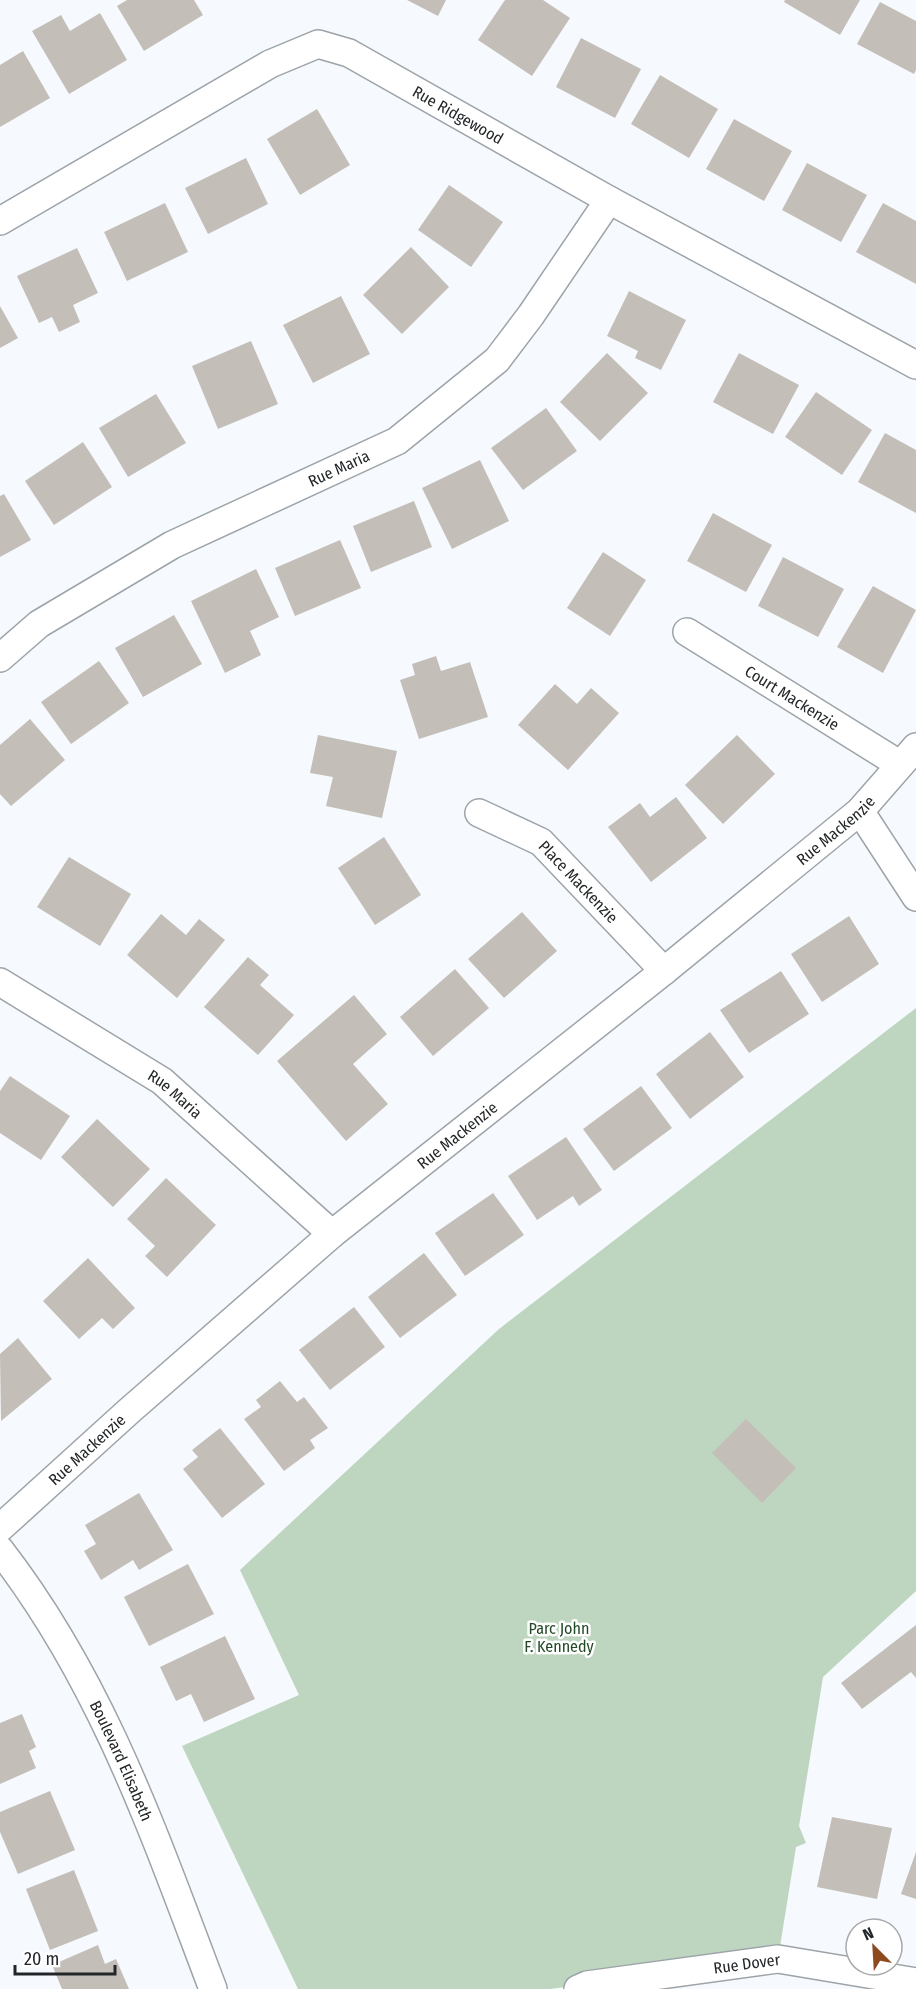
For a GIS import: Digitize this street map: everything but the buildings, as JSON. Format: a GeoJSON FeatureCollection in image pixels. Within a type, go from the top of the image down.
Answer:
{"type":"FeatureCollection","features":[{"type":"Feature","properties":{"kind":"street","name":"Rue Ridgewood"},"geometry":{"type":"LineString","coordinates":[[0,221],[270,64],[318,44],[349,53],[609,200],[916,365]]}},
{"type":"Feature","properties":{"kind":"street","name":"Rue Maria"},"geometry":{"type":"LineString","coordinates":[[0,658],[39,624],[172,544],[396,441],[497,360],[531,315],[609,200]]}},
{"type":"Feature","properties":{"kind":"street","name":"Court Mackenzie"},"geometry":{"type":"LineString","coordinates":[[687,632],[907,756]]}},
{"type":"Feature","properties":{"kind":"street","name":"Rue Mackenzie"},"geometry":{"type":"LineString","coordinates":[[0,1527],[332,1234],[664,971],[860,811],[907,756]]}},
{"type":"Feature","properties":{"kind":"street"},"geometry":{"type":"LineString","coordinates":[[860,811],[916,897]]}},
{"type":"Feature","properties":{"kind":"street","name":"Place Mackenzie"},"geometry":{"type":"LineString","coordinates":[[478,813],[542,842],[664,971]]}},
{"type":"Feature","properties":{"kind":"street","name":"Rue Maria"},"geometry":{"type":"LineString","coordinates":[[0,982],[162,1081],[332,1234]]}},
{"type":"Feature","properties":{"kind":"street","name":"Boulevard Elisabeth"},"geometry":{"type":"LineString","coordinates":[[0,1550],[57,1634],[103,1714],[136,1785],[213,1989]]}},
{"type":"Feature","properties":{"kind":"street","name":"Rue Dover"},"geometry":{"type":"LineString","coordinates":[[578,1989],[586,1985],[778,1959],[916,1982]]}},
{"type":"Feature","properties":{"kind":"green space","name":"Parc John F. Kennedy"},"geometry":{"type":"Polygon","coordinates":[[[916,1008],[916,1591],[823,1677],[799,1826],[806,1843],[796,1847],[778,1959],[550,1989],[298,1989],[182,1746],[299,1695],[240,1570],[499,1329],[916,1008]]]}}]}
